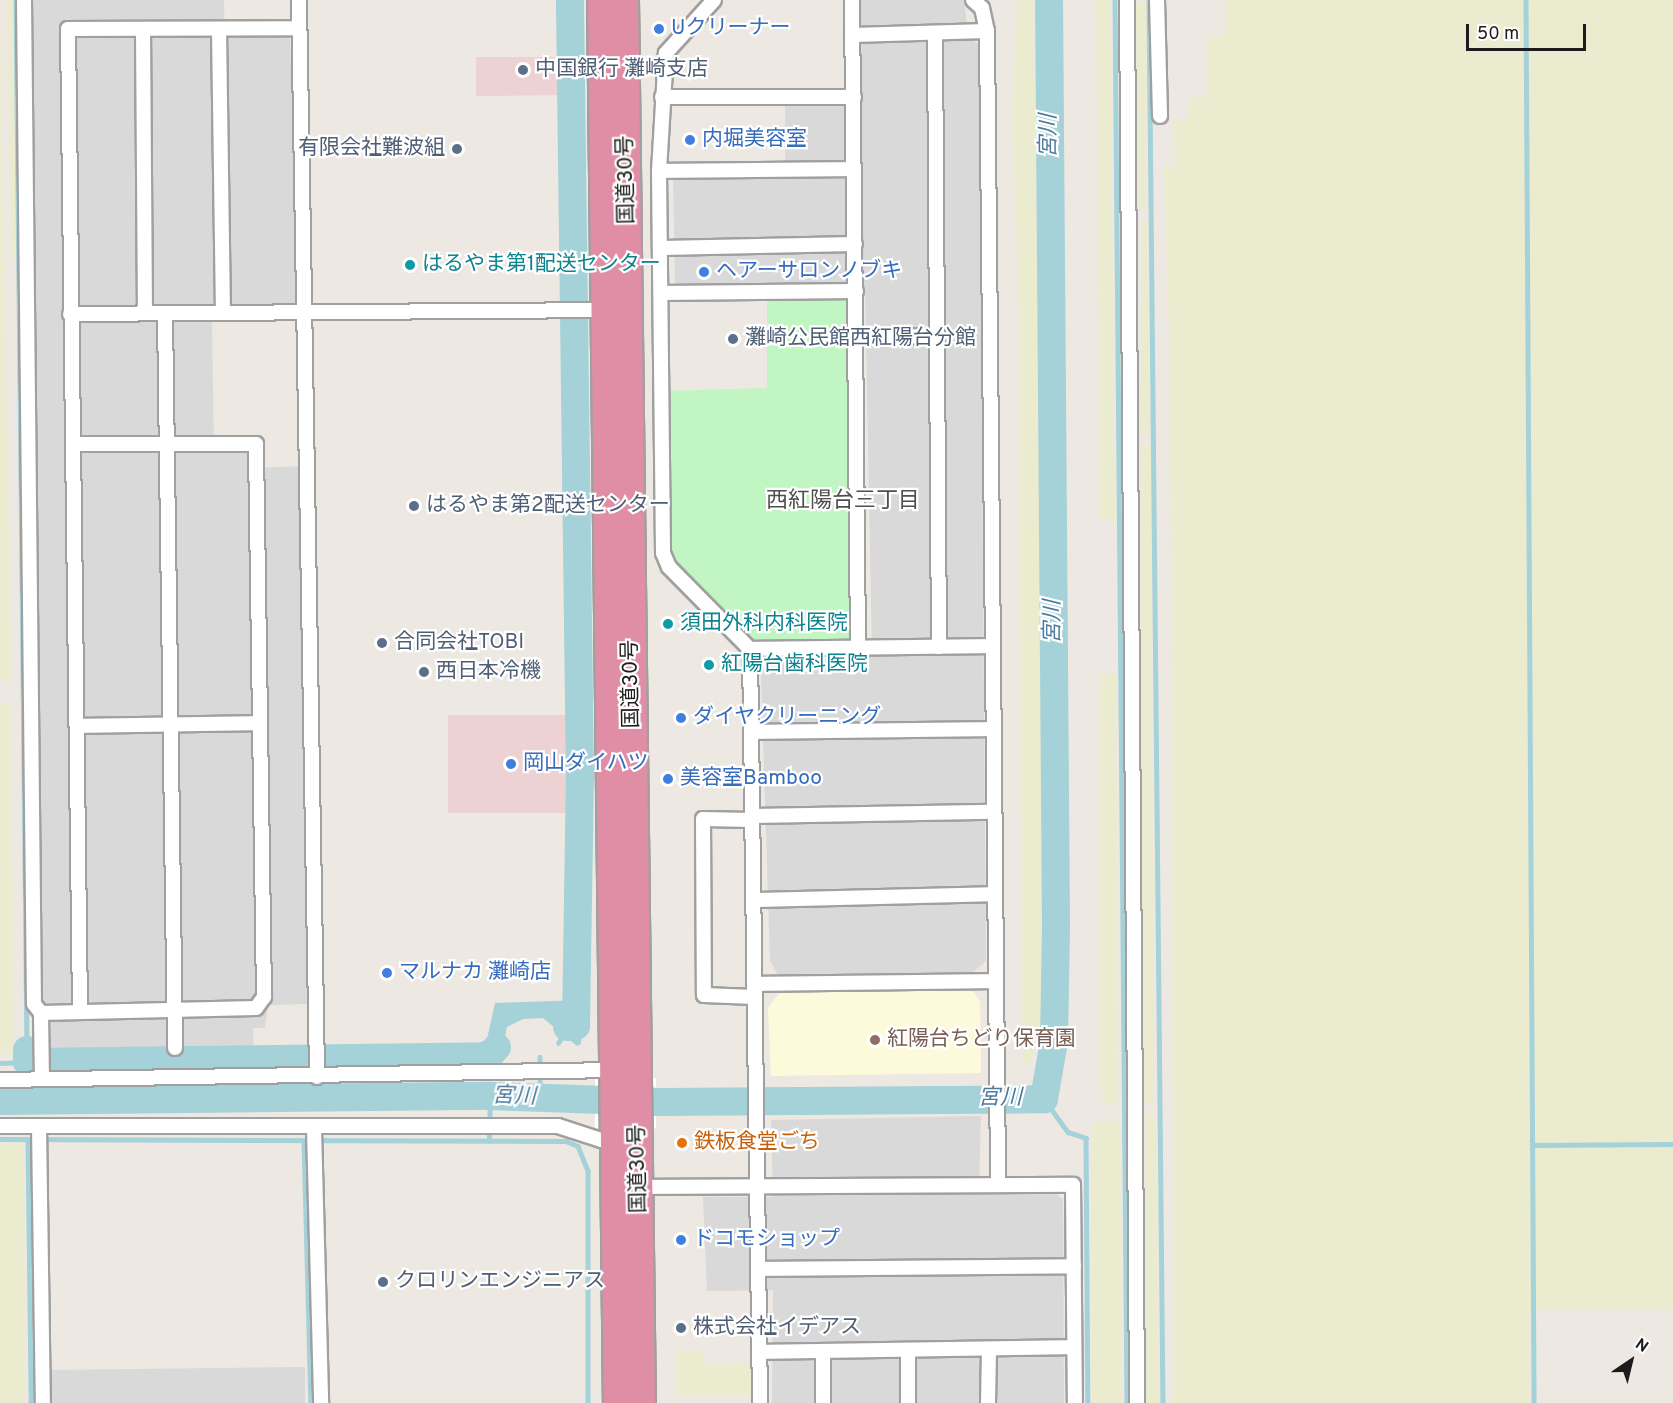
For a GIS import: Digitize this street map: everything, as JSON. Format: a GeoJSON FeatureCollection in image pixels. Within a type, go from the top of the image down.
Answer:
{"type":"FeatureCollection","features":[{"type":"Feature","properties":{"kind":"highway","name":"国道30号"},"geometry":{"type":"LineString","coordinates":[[601,0],[596,310],[627,1187],[642,1403]]}},
{"type":"Feature","properties":{"kind":"highway","name":"国道30号"},"geometry":{"type":"LineString","coordinates":[[596,310],[625,0]]}},
{"type":"Feature","properties":{"kind":"highway","name":"国道30号"},"geometry":{"type":"LineString","coordinates":[[617,1403],[627,1187]]}},
{"type":"Feature","properties":{"kind":"street"},"geometry":{"type":"LineString","coordinates":[[24,0],[34,1004],[40,1013],[42,1066]]}},
{"type":"Feature","properties":{"kind":"street"},"geometry":{"type":"LineString","coordinates":[[299,0],[306,312],[316,1064]]}},
{"type":"Feature","properties":{"kind":"street"},"geometry":{"type":"LineString","coordinates":[[714,0],[666,53],[662,97],[659,171],[665,560],[750,649],[760,1403]]}},
{"type":"Feature","properties":{"kind":"street"},"geometry":{"type":"LineString","coordinates":[[852,0],[858,648]]}},
{"type":"Feature","properties":{"kind":"street"},"geometry":{"type":"LineString","coordinates":[[1127,0],[1137,1403]]}},
{"type":"Feature","properties":{"kind":"street"},"geometry":{"type":"LineString","coordinates":[[1157,0],[1160,116]]}},
{"type":"Feature","properties":{"kind":"street"},"geometry":{"type":"LineString","coordinates":[[981,3],[987,31],[990,646],[998,1182]]}},
{"type":"Feature","properties":{"kind":"street"},"geometry":{"type":"LineString","coordinates":[[80,1011],[79,726],[75,444],[70,314],[68,29],[298,28]]}},
{"type":"Feature","properties":{"kind":"street"},"geometry":{"type":"LineString","coordinates":[[143,29],[145,313]]}},
{"type":"Feature","properties":{"kind":"street"},"geometry":{"type":"LineString","coordinates":[[219,29],[223,312]]}},
{"type":"Feature","properties":{"kind":"street"},"geometry":{"type":"LineString","coordinates":[[852,35],[987,31]]}},
{"type":"Feature","properties":{"kind":"street"},"geometry":{"type":"LineString","coordinates":[[935,33],[939,647]]}},
{"type":"Feature","properties":{"kind":"street"},"geometry":{"type":"LineString","coordinates":[[662,97],[854,97]]}},
{"type":"Feature","properties":{"kind":"street"},"geometry":{"type":"LineString","coordinates":[[659,171],[854,169]]}},
{"type":"Feature","properties":{"kind":"street"},"geometry":{"type":"LineString","coordinates":[[661,248],[855,244]]}},
{"type":"Feature","properties":{"kind":"street"},"geometry":{"type":"LineString","coordinates":[[661,293],[856,291]]}},
{"type":"Feature","properties":{"kind":"street"},"geometry":{"type":"LineString","coordinates":[[70,314],[596,310]]}},
{"type":"Feature","properties":{"kind":"street"},"geometry":{"type":"LineString","coordinates":[[165,313],[175,1048]]}},
{"type":"Feature","properties":{"kind":"street"},"geometry":{"type":"LineString","coordinates":[[856,337],[937,336]]}},
{"type":"Feature","properties":{"kind":"street"},"geometry":{"type":"LineString","coordinates":[[40,1013],[256,1008],[264,997],[256,444],[75,444]]}},
{"type":"Feature","properties":{"kind":"street"},"geometry":{"type":"LineString","coordinates":[[750,649],[990,646]]}},
{"type":"Feature","properties":{"kind":"street"},"geometry":{"type":"LineString","coordinates":[[79,726],[260,723]]}},
{"type":"Feature","properties":{"kind":"street"},"geometry":{"type":"LineString","coordinates":[[751,732],[992,729]]}},
{"type":"Feature","properties":{"kind":"street"},"geometry":{"type":"LineString","coordinates":[[993,812],[703,819],[705,995],[754,990],[995,981]]}},
{"type":"Feature","properties":{"kind":"street"},"geometry":{"type":"LineString","coordinates":[[754,900],[994,894]]}},
{"type":"Feature","properties":{"kind":"street"},"geometry":{"type":"LineString","coordinates":[[0,1080],[42,1066],[316,1064],[624,1075]]}},
{"type":"Feature","properties":{"kind":"street"},"geometry":{"type":"LineString","coordinates":[[0,1126],[39,1135],[314,1137],[490,1126],[558,1126],[625,1133]]}},
{"type":"Feature","properties":{"kind":"street"},"geometry":{"type":"LineString","coordinates":[[39,1135],[42,1403]]}},
{"type":"Feature","properties":{"kind":"street"},"geometry":{"type":"LineString","coordinates":[[314,1137],[321,1403]]}},
{"type":"Feature","properties":{"kind":"street"},"geometry":{"type":"LineString","coordinates":[[627,1187],[998,1182],[1073,1185],[1075,1403]]}},
{"type":"Feature","properties":{"kind":"street"},"geometry":{"type":"LineString","coordinates":[[758,1269],[1074,1266]]}},
{"type":"Feature","properties":{"kind":"street"},"geometry":{"type":"LineString","coordinates":[[759,1352],[1074,1347]]}},
{"type":"Feature","properties":{"kind":"street"},"geometry":{"type":"LineString","coordinates":[[988,1349],[988,1403]]}},
{"type":"Feature","properties":{"kind":"street"},"geometry":{"type":"LineString","coordinates":[[823,1351],[823,1403]]}},
{"type":"Feature","properties":{"kind":"street"},"geometry":{"type":"LineString","coordinates":[[908,1351],[908,1403]]}},
{"type":"Feature","properties":{"kind":"shaded area"},"geometry":{"type":"Polygon","coordinates":[[[32,0],[224,0],[225,37],[290,36],[299,319],[212,320],[214,449],[251,449],[253,468],[302,466],[307,1004],[268,1005],[265,1028],[253,1028],[254,1055],[49,1055],[49,1020],[40,1005],[32,0]]]}},
{"type":"Feature","properties":{"kind":"shaded area"},"geometry":{"type":"Polygon","coordinates":[[[859,0],[964,0],[969,39],[979,44],[986,961],[972,973],[778,975],[770,961],[761,676],[773,655],[872,656],[865,287],[675,289],[673,179],[785,177],[785,102],[862,101],[859,0]]]}},
{"type":"Feature","properties":{"kind":"shaded area"},"geometry":{"type":"Polygon","coordinates":[[[476,57],[568,57],[569,95],[476,96],[476,57]]]}},
{"type":"Feature","properties":{"kind":"shaded area","name":"岡山ダイハツ"},"geometry":{"type":"Polygon","coordinates":[[[448,715],[575,715],[575,813],[448,813],[448,715]]]}},
{"type":"Feature","properties":{"kind":"shaded area","name":"紅陽台ちどり保育園"},"geometry":{"type":"Polygon","coordinates":[[[972,990],[980,1002],[981,1073],[771,1076],[768,1008],[781,991],[972,990]]]}},
{"type":"Feature","properties":{"kind":"shaded area"},"geometry":{"type":"Polygon","coordinates":[[[981,1116],[979,1191],[1055,1193],[1063,1199],[1064,1403],[772,1403],[773,1290],[707,1291],[703,1197],[773,1197],[771,1120],[981,1116]]]}},
{"type":"Feature","properties":{"kind":"shaded area"},"geometry":{"type":"Polygon","coordinates":[[[305,1367],[305,1403],[52,1403],[52,1370],[305,1367]]]}},
{"type":"Feature","properties":{"kind":"green space"},"geometry":{"type":"Polygon","coordinates":[[[0,0],[11,679],[0,680],[0,0]]]}},
{"type":"Feature","properties":{"kind":"green space"},"geometry":{"type":"Polygon","coordinates":[[[7,0],[13,0],[16,259],[11,259],[7,0]]]}},
{"type":"Feature","properties":{"kind":"green space"},"geometry":{"type":"Polygon","coordinates":[[[1017,0],[1033,0],[1035,97],[1044,944],[1039,1032],[1029,1065],[1023,1064],[1021,1023],[1020,345],[1012,115],[1017,0]]]}},
{"type":"Feature","properties":{"kind":"green space"},"geometry":{"type":"Polygon","coordinates":[[[1096,0],[1110,0],[1115,520],[1100,520],[1096,0]]]}},
{"type":"Feature","properties":{"kind":"green space"},"geometry":{"type":"Polygon","coordinates":[[[1226,0],[1673,0],[1673,1310],[1529,1310],[1529,1403],[1174,1403],[1170,368],[1164,165],[1175,165],[1173,119],[1187,119],[1189,97],[1208,97],[1207,37],[1225,35],[1226,0]]]}},
{"type":"Feature","properties":{"kind":"green space"},"geometry":{"type":"Polygon","coordinates":[[[1141,1],[1147,4],[1146,211],[1138,206],[1136,6],[1141,1]]]}},
{"type":"Feature","properties":{"kind":"green space"},"geometry":{"type":"Polygon","coordinates":[[[1142,219],[1147,219],[1150,436],[1140,436],[1142,219]]]}},
{"type":"Feature","properties":{"kind":"green space"},"geometry":{"type":"Polygon","coordinates":[[[767,297],[848,298],[853,641],[754,643],[679,572],[670,556],[668,391],[767,388],[767,297]]]}},
{"type":"Feature","properties":{"kind":"green space"},"geometry":{"type":"Polygon","coordinates":[[[1140,445],[1151,446],[1154,1104],[1144,1104],[1142,1035],[1140,445]]]}},
{"type":"Feature","properties":{"kind":"green space"},"geometry":{"type":"Polygon","coordinates":[[[1116,674],[1118,1106],[1104,1102],[1100,1086],[1100,675],[1116,674]]]}},
{"type":"Feature","properties":{"kind":"green space"},"geometry":{"type":"Polygon","coordinates":[[[0,703],[11,703],[14,1053],[0,1053],[0,703]]]}},
{"type":"Feature","properties":{"kind":"green space"},"geometry":{"type":"Polygon","coordinates":[[[1145,1115],[1156,1117],[1159,1403],[1145,1403],[1145,1115]]]}},
{"type":"Feature","properties":{"kind":"green space"},"geometry":{"type":"Polygon","coordinates":[[[1097,1122],[1120,1122],[1122,1403],[1092,1403],[1091,1125],[1097,1122]]]}},
{"type":"Feature","properties":{"kind":"green space"},"geometry":{"type":"Polygon","coordinates":[[[0,1144],[24,1144],[25,1403],[0,1403],[0,1144]]]}},
{"type":"Feature","properties":{"kind":"green space"},"geometry":{"type":"Polygon","coordinates":[[[675,1352],[704,1352],[704,1364],[751,1363],[751,1395],[676,1396],[675,1352]]]}},
{"type":"Feature","properties":{"kind":"water"},"geometry":{"type":"Polygon","coordinates":[[[583,1000],[581,1044],[577,1046],[543,1018],[523,1019],[507,1027],[500,1060],[491,1066],[463,1062],[464,1051],[487,1039],[495,1003],[583,1000]]]}},
{"type":"Feature","properties":{"kind":"pier"},"geometry":{"type":"Polygon","coordinates":[[[595,1078],[656,1078],[656,1128],[595,1128],[595,1078]]]}},
{"type":"Feature","properties":{"kind":"waterway"},"geometry":{"type":"LineString","coordinates":[[16,0],[27,1050]]}},
{"type":"Feature","properties":{"kind":"waterway"},"geometry":{"type":"LineString","coordinates":[[567,1027],[576,1026],[580,779],[570,0]]}},
{"type":"Feature","properties":{"kind":"waterway","name":"宮川"},"geometry":{"type":"LineString","coordinates":[[0,1101],[490,1096],[661,1102],[1044,1099],[1054,1041],[1056,928],[1049,0]]}},
{"type":"Feature","properties":{"kind":"waterway"},"geometry":{"type":"LineString","coordinates":[[1115,0],[1127,1403]]}},
{"type":"Feature","properties":{"kind":"waterway"},"geometry":{"type":"LineString","coordinates":[[1149,0],[1163,1403]]}},
{"type":"Feature","properties":{"kind":"waterway"},"geometry":{"type":"LineString","coordinates":[[1526,0],[1534,1403]]}},
{"type":"Feature","properties":{"kind":"waterway"},"geometry":{"type":"LineString","coordinates":[[558,1043],[566,1031]]}},
{"type":"Feature","properties":{"kind":"waterway"},"geometry":{"type":"LineString","coordinates":[[27,1050],[27,1062],[489,1056],[497,1047]]}},
{"type":"Feature","properties":{"kind":"waterway"},"geometry":{"type":"LineString","coordinates":[[540,1057],[540,1067]]}},
{"type":"Feature","properties":{"kind":"waterway"},"geometry":{"type":"LineString","coordinates":[[0,1063],[27,1062]]}},
{"type":"Feature","properties":{"kind":"waterway"},"geometry":{"type":"LineString","coordinates":[[540,1081],[541,1097]]}},
{"type":"Feature","properties":{"kind":"waterway"},"geometry":{"type":"LineString","coordinates":[[489,1141],[490,1088]]}},
{"type":"Feature","properties":{"kind":"waterway"},"geometry":{"type":"LineString","coordinates":[[1044,1099],[1068,1132],[1086,1138],[1088,1403]]}},
{"type":"Feature","properties":{"kind":"waterway"},"geometry":{"type":"LineString","coordinates":[[0,1139],[566,1141],[578,1146],[588,1171],[588,1403]]}},
{"type":"Feature","properties":{"kind":"waterway"},"geometry":{"type":"LineString","coordinates":[[28,1140],[31,1403]]}},
{"type":"Feature","properties":{"kind":"waterway"},"geometry":{"type":"LineString","coordinates":[[304,1141],[311,1403]]}},
{"type":"Feature","properties":{"kind":"waterway"},"geometry":{"type":"LineString","coordinates":[[1532,1145],[1673,1144]]}},
{"type":"Feature","properties":{"kind":"place","name":"Uクリーナー"},"geometry":{"type":"Point","coordinates":[659,29]}},
{"type":"Feature","properties":{"kind":"place","name":"中国銀行 灘崎支店"},"geometry":{"type":"Point","coordinates":[523,70]}},
{"type":"Feature","properties":{"kind":"place","name":"内堀美容室"},"geometry":{"type":"Point","coordinates":[690,140]}},
{"type":"Feature","properties":{"kind":"place","name":"有限会社難波組"},"geometry":{"type":"Point","coordinates":[457,149]}},
{"type":"Feature","properties":{"kind":"place","name":"はるやま第1配送センター"},"geometry":{"type":"Point","coordinates":[410,265]}},
{"type":"Feature","properties":{"kind":"place","name":"ヘアーサロンノブキ"},"geometry":{"type":"Point","coordinates":[704,272]}},
{"type":"Feature","properties":{"kind":"place","name":"灘崎公民館西紅陽台分館"},"geometry":{"type":"Point","coordinates":[733,339]}},
{"type":"Feature","properties":{"kind":"place","name":"はるやま第2配送センター"},"geometry":{"type":"Point","coordinates":[414,506]}},
{"type":"Feature","properties":{"kind":"place","name":"須田外科内科医院"},"geometry":{"type":"Point","coordinates":[668,624]}},
{"type":"Feature","properties":{"kind":"place","name":"合同会社TOBI"},"geometry":{"type":"Point","coordinates":[382,643]}},
{"type":"Feature","properties":{"kind":"place","name":"紅陽台歯科医院"},"geometry":{"type":"Point","coordinates":[709,665]}},
{"type":"Feature","properties":{"kind":"place","name":"西日本冷機"},"geometry":{"type":"Point","coordinates":[424,672]}},
{"type":"Feature","properties":{"kind":"place","name":"ダイヤクリーニング"},"geometry":{"type":"Point","coordinates":[681,718]}},
{"type":"Feature","properties":{"kind":"place","name":"岡山ダイハツ"},"geometry":{"type":"Point","coordinates":[511,764]}},
{"type":"Feature","properties":{"kind":"place","name":"美容室Bamboo"},"geometry":{"type":"Point","coordinates":[668,779]}},
{"type":"Feature","properties":{"kind":"place","name":"マルナカ 灘崎店"},"geometry":{"type":"Point","coordinates":[387,973]}},
{"type":"Feature","properties":{"kind":"place","name":"紅陽台ちどり保育園"},"geometry":{"type":"Point","coordinates":[875,1040]}},
{"type":"Feature","properties":{"kind":"place","name":"鉄板食堂ごち"},"geometry":{"type":"Point","coordinates":[682,1143]}},
{"type":"Feature","properties":{"kind":"place","name":"ドコモショップ"},"geometry":{"type":"Point","coordinates":[681,1240]}},
{"type":"Feature","properties":{"kind":"place","name":"クロリンエンジニアス"},"geometry":{"type":"Point","coordinates":[383,1282]}},
{"type":"Feature","properties":{"kind":"place","name":"株式会社イデアス"},"geometry":{"type":"Point","coordinates":[681,1328]}},
{"type":"Feature","properties":{"kind":"district","name":"西紅陽台三丁目"},"geometry":{"type":"Point","coordinates":[843,502]}}]}
